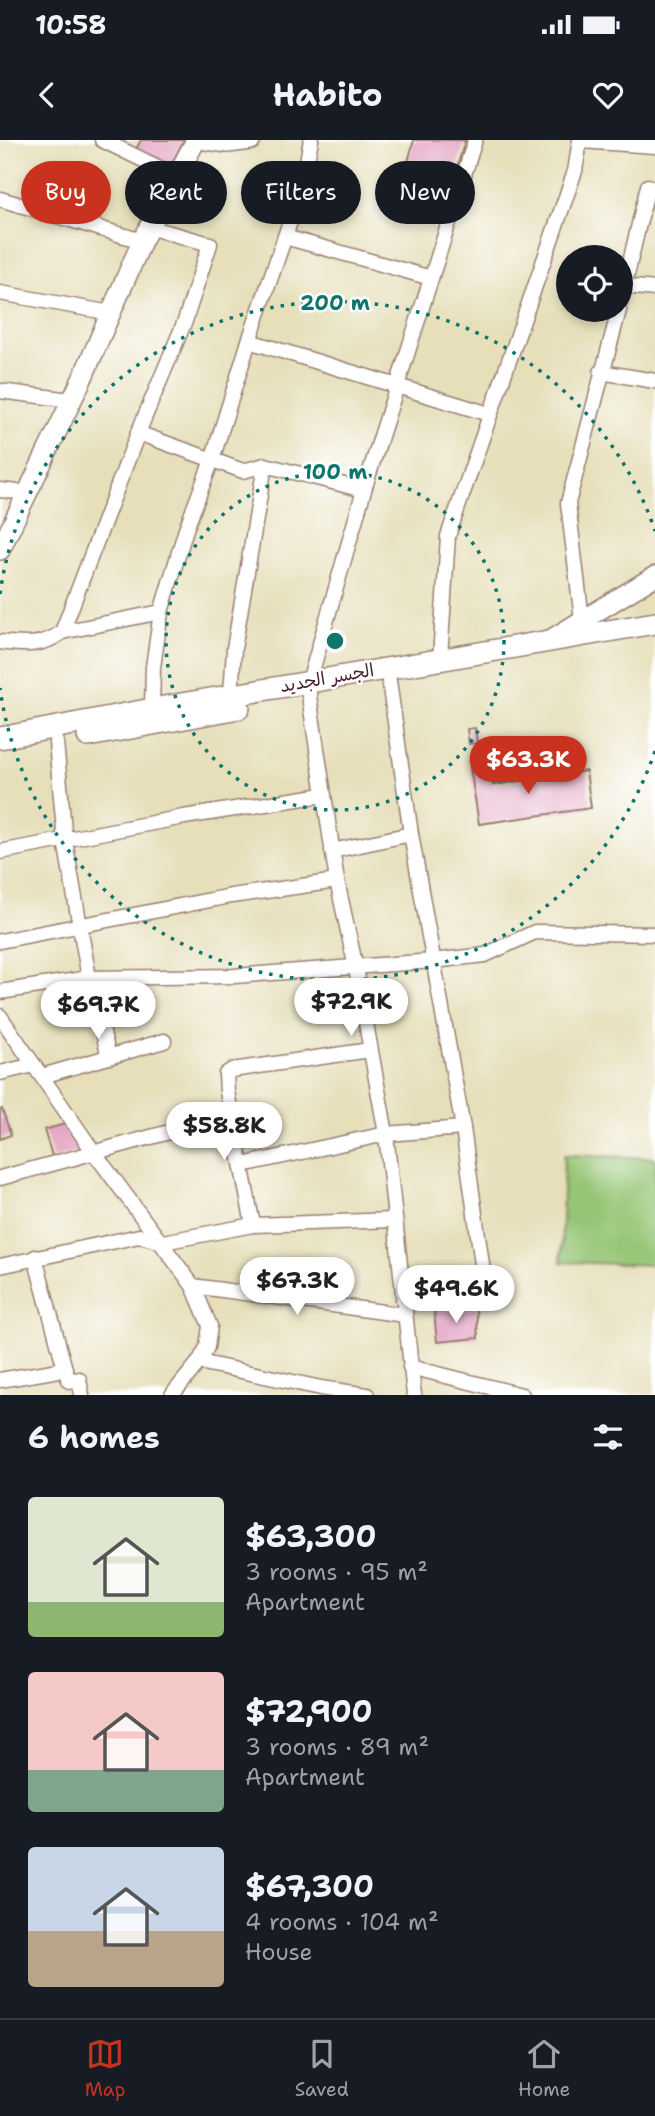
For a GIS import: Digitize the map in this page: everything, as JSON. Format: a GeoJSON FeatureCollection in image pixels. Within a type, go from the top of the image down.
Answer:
{"type":"FeatureCollection","features":[{"type":"Feature","properties":{"kind":"main road","name":"الجسر الجديد"},"geometry":{"type":"LineString","coordinates":[[0,752],[309,689],[440,658],[655,623]]}},
{"type":"Feature","properties":{"kind":"main road","name":"الجسر الجديد"},"geometry":{"type":"LineString","coordinates":[[0,738],[231,695],[389,681],[655,637]]}},
{"type":"Feature","properties":{"kind":"street"},"geometry":{"type":"LineString","coordinates":[[102,140],[145,161]]}},
{"type":"Feature","properties":{"kind":"street"},"geometry":{"type":"LineString","coordinates":[[184,161],[196,140]]}},
{"type":"Feature","properties":{"kind":"street"},"geometry":{"type":"LineString","coordinates":[[206,140],[228,143],[251,140]]}},
{"type":"Feature","properties":{"kind":"street"},"geometry":{"type":"LineString","coordinates":[[152,709],[153,667],[161,612],[186,529],[212,460],[249,341],[302,187],[311,140]]}},
{"type":"Feature","properties":{"kind":"street"},"geometry":{"type":"LineString","coordinates":[[414,1395],[386,1134],[356,968],[337,881],[309,689],[365,490],[475,140]]}},
{"type":"Feature","properties":{"kind":"street"},"geometry":{"type":"LineString","coordinates":[[440,658],[447,536],[575,172],[580,141],[655,146]]}},
{"type":"Feature","properties":{"kind":"street"},"geometry":{"type":"LineString","coordinates":[[633,250],[648,186]]}},
{"type":"Feature","properties":{"kind":"street"},"geometry":{"type":"LineString","coordinates":[[0,199],[145,234],[210,244],[185,321],[138,433],[62,632]]}},
{"type":"Feature","properties":{"kind":"street"},"geometry":{"type":"LineString","coordinates":[[0,550],[150,224]]}},
{"type":"Feature","properties":{"kind":"street"},"geometry":{"type":"LineString","coordinates":[[285,237],[431,278]]}},
{"type":"Feature","properties":{"kind":"street"},"geometry":{"type":"LineString","coordinates":[[633,292],[655,289]]}},
{"type":"Feature","properties":{"kind":"street"},"geometry":{"type":"LineString","coordinates":[[0,293],[111,313]]}},
{"type":"Feature","properties":{"kind":"street"},"geometry":{"type":"LineString","coordinates":[[582,620],[568,503],[616,322]]}},
{"type":"Feature","properties":{"kind":"street"},"geometry":{"type":"LineString","coordinates":[[249,341],[489,414]]}},
{"type":"Feature","properties":{"kind":"street"},"geometry":{"type":"LineString","coordinates":[[601,372],[655,381]]}},
{"type":"Feature","properties":{"kind":"street"},"geometry":{"type":"LineString","coordinates":[[0,391],[71,400]]}},
{"type":"Feature","properties":{"kind":"street"},"geometry":{"type":"LineString","coordinates":[[138,433],[243,471],[264,464],[365,490]]}},
{"type":"Feature","properties":{"kind":"street"},"geometry":{"type":"LineString","coordinates":[[231,695],[234,649],[264,464]]}},
{"type":"Feature","properties":{"kind":"street"},"geometry":{"type":"LineString","coordinates":[[0,490],[27,494]]}},
{"type":"Feature","properties":{"kind":"street"},"geometry":{"type":"LineString","coordinates":[[550,640],[655,576]]}},
{"type":"Feature","properties":{"kind":"street"},"geometry":{"type":"LineString","coordinates":[[0,642],[22,645],[50,642],[62,632],[161,612]]}},
{"type":"Feature","properties":{"kind":"street"},"geometry":{"type":"LineString","coordinates":[[389,681],[411,834],[463,1128],[487,1300],[403,1300]]}},
{"type":"Feature","properties":{"kind":"street"},"geometry":{"type":"LineString","coordinates":[[56,742],[65,841],[89,978],[109,1057]]}},
{"type":"Feature","properties":{"kind":"street"},"geometry":{"type":"LineString","coordinates":[[0,852],[184,817],[323,795]]}},
{"type":"Feature","properties":{"kind":"street"},"geometry":{"type":"LineString","coordinates":[[332,851],[411,834]]}},
{"type":"Feature","properties":{"kind":"street"},"geometry":{"type":"LineString","coordinates":[[0,941],[231,896],[337,881]]}},
{"type":"Feature","properties":{"kind":"street"},"geometry":{"type":"LineString","coordinates":[[0,992],[89,978],[234,976],[433,961],[485,955],[535,932],[655,934]]}},
{"type":"Feature","properties":{"kind":"street"},"geometry":{"type":"LineString","coordinates":[[0,1016],[93,1151],[193,1286],[211,1326],[207,1347],[199,1362],[172,1395]]}},
{"type":"Feature","properties":{"kind":"street"},"geometry":{"type":"LineString","coordinates":[[0,1073],[38,1071],[109,1057],[164,1041]]}},
{"type":"Feature","properties":{"kind":"street"},"geometry":{"type":"LineString","coordinates":[[253,1225],[226,1074],[232,1070],[370,1050]]}},
{"type":"Feature","properties":{"kind":"street"},"geometry":{"type":"LineString","coordinates":[[0,1178],[232,1115]]}},
{"type":"Feature","properties":{"kind":"street"},"geometry":{"type":"LineString","coordinates":[[242,1165],[386,1134],[463,1128]]}},
{"type":"Feature","properties":{"kind":"street"},"geometry":{"type":"LineString","coordinates":[[0,1266],[139,1236],[163,1242],[253,1225],[394,1220]]}},
{"type":"Feature","properties":{"kind":"street"},"geometry":{"type":"LineString","coordinates":[[35,1257],[69,1381],[79,1379],[82,1395]]}},
{"type":"Feature","properties":{"kind":"street"},"geometry":{"type":"LineString","coordinates":[[193,1286],[405,1315]]}},
{"type":"Feature","properties":{"kind":"street"},"geometry":{"type":"LineString","coordinates":[[199,1362],[319,1392],[367,1395]]}},
{"type":"Feature","properties":{"kind":"street"},"geometry":{"type":"LineString","coordinates":[[410,1367],[522,1395]]}},
{"type":"Feature","properties":{"kind":"street"},"geometry":{"type":"LineString","coordinates":[[0,1380],[65,1369]]}},
{"type":"Feature","properties":{"kind":"green space"},"geometry":{"type":"Polygon","coordinates":[[[564,1155],[655,1158],[655,1265],[561,1262],[564,1155]]]}},
{"type":"Feature","properties":{"kind":"building"},"geometry":{"type":"Polygon","coordinates":[[[141,140],[184,140],[173,161],[159,161],[136,149],[141,140]]]}},
{"type":"Feature","properties":{"kind":"building"},"geometry":{"type":"Polygon","coordinates":[[[414,140],[465,140],[459,161],[408,161],[414,140]]]}},
{"type":"Feature","properties":{"kind":"building"},"geometry":{"type":"Polygon","coordinates":[[[475,728],[477,743],[469,744],[467,729],[475,728]]]}},
{"type":"Feature","properties":{"kind":"building"},"geometry":{"type":"Polygon","coordinates":[[[490,764],[493,785],[586,771],[591,808],[479,824],[470,767],[490,764]]]}},
{"type":"Feature","properties":{"kind":"building"},"geometry":{"type":"Polygon","coordinates":[[[2,1109],[11,1135],[0,1139],[0,1110],[2,1109]]]}},
{"type":"Feature","properties":{"kind":"building"},"geometry":{"type":"Polygon","coordinates":[[[69,1123],[84,1150],[53,1159],[44,1130],[69,1123]]]}},
{"type":"Feature","properties":{"kind":"building"},"geometry":{"type":"Polygon","coordinates":[[[476,1308],[478,1338],[437,1342],[434,1311],[476,1308]]]}}]}
